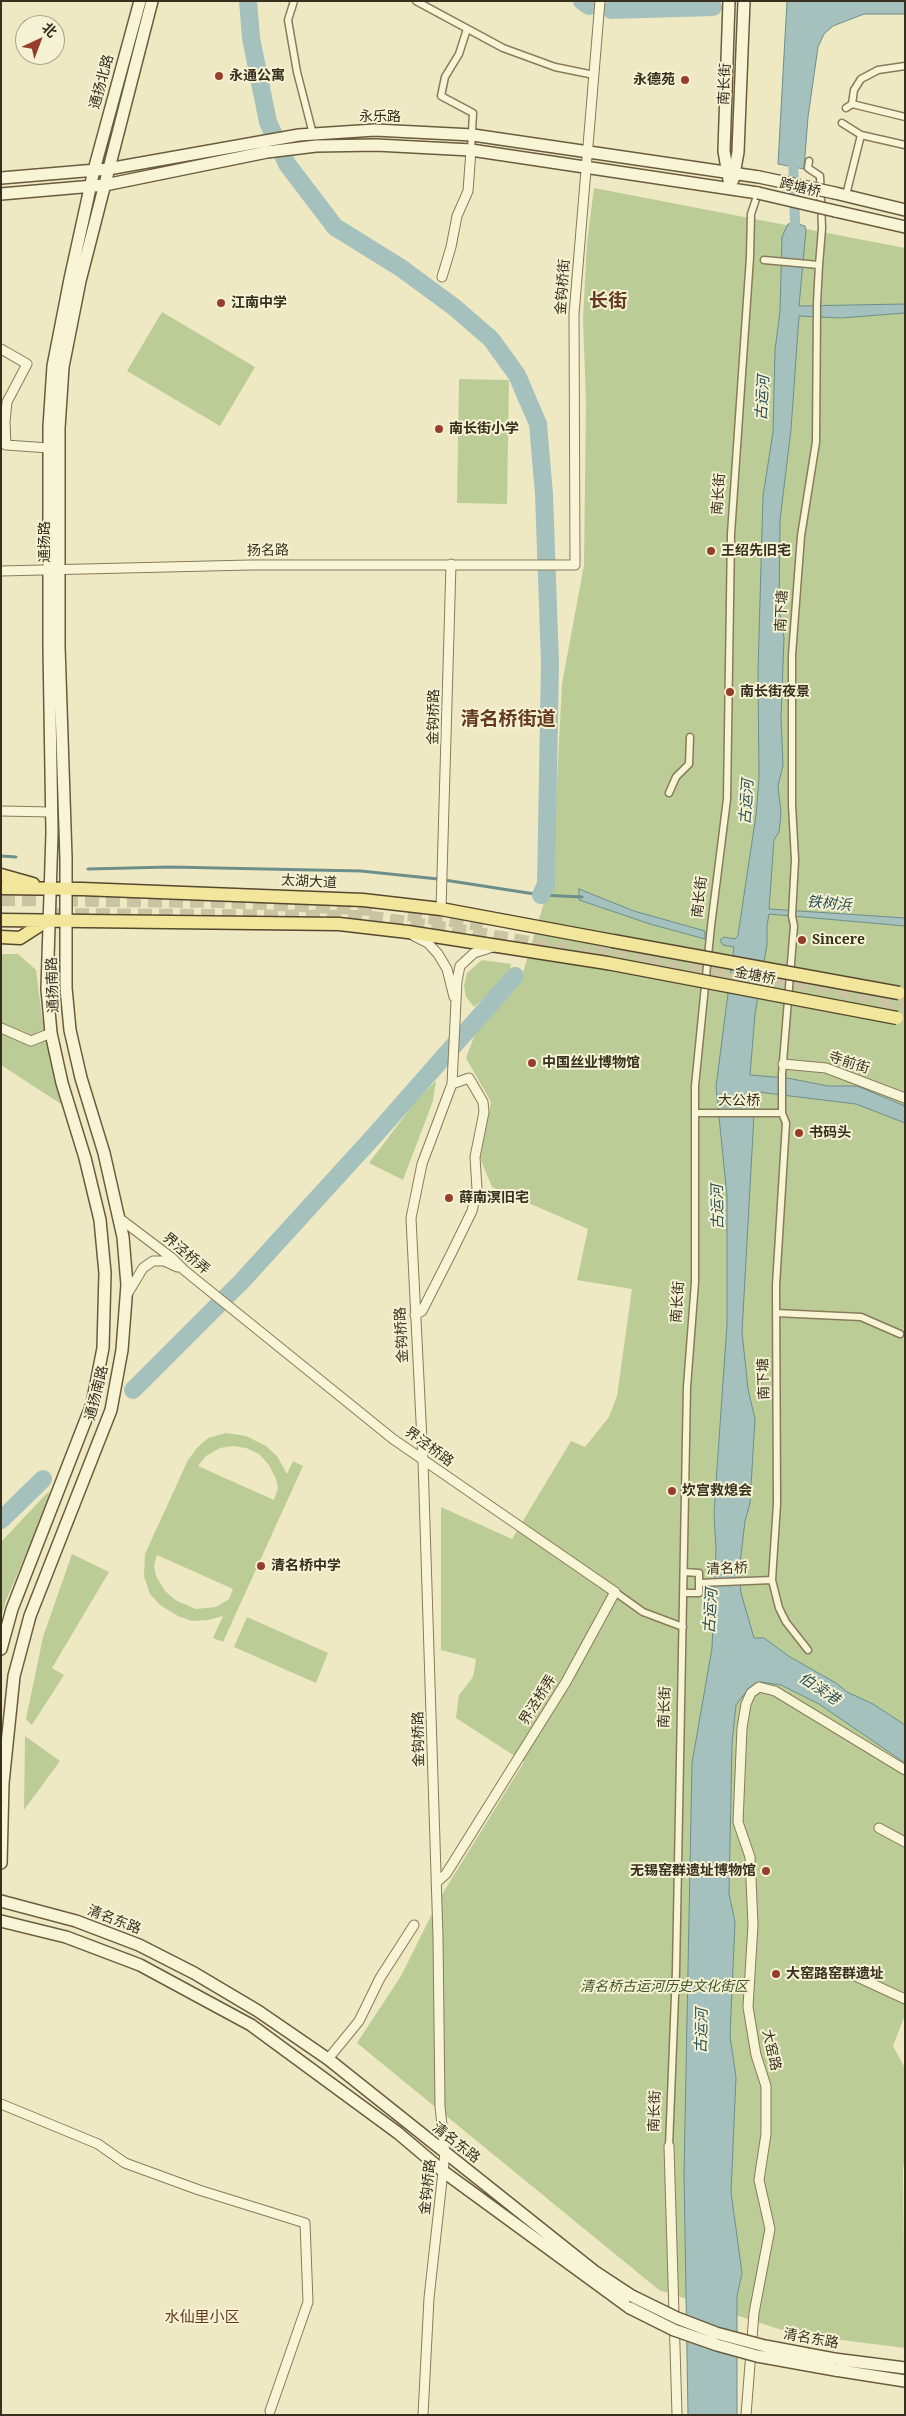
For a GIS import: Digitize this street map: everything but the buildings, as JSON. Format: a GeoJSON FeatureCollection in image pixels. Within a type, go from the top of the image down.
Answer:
{"type":"FeatureCollection","features":[{"type":"Feature","properties":{"kind":"main road","name":"通扬北路"},"geometry":{"type":"LineString","coordinates":[[94,170],[140,1]]}},
{"type":"Feature","properties":{"kind":"main road","name":"通扬北路"},"geometry":{"type":"LineString","coordinates":[[108,169],[152,1]]}},
{"type":"Feature","properties":{"kind":"main road","name":"南长街"},"geometry":{"type":"LineString","coordinates":[[729,1],[724,151],[731,173],[731,189]]}},
{"type":"Feature","properties":{"kind":"main road","name":"南长街"},"geometry":{"type":"LineString","coordinates":[[731,173],[738,152],[744,1]]}},
{"type":"Feature","properties":{"kind":"main road","name":"永乐路"},"geometry":{"type":"LineString","coordinates":[[1,178],[108,169],[299,135],[375,130],[473,135],[759,176]]}},
{"type":"Feature","properties":{"kind":"main road","name":"永乐路"},"geometry":{"type":"LineString","coordinates":[[1,194],[105,185],[275,151],[376,145],[471,150],[758,193]]}},
{"type":"Feature","properties":{"kind":"main road","name":"通扬路"},"geometry":{"type":"LineString","coordinates":[[48,920],[51,812],[49,647],[55,570],[59,428],[64,367],[80,281],[108,169]]}},
{"type":"Feature","properties":{"kind":"main road","name":"通扬路"},"geometry":{"type":"LineString","coordinates":[[67,920],[49,448],[53,366],[94,170]]}},
{"type":"Feature","properties":{"kind":"main road","name":"跨塘桥"},"geometry":{"type":"LineString","coordinates":[[759,176],[905,210]]}},
{"type":"Feature","properties":{"kind":"main road","name":"跨塘桥"},"geometry":{"type":"LineString","coordinates":[[758,193],[905,227]]}},
{"type":"Feature","properties":{"kind":"main road"},"geometry":{"type":"LineString","coordinates":[[1,875],[50,888]]}},
{"type":"Feature","properties":{"kind":"main road","name":"太湖大道"},"geometry":{"type":"LineString","coordinates":[[1,888],[50,888],[363,900],[441,909],[902,993]]}},
{"type":"Feature","properties":{"kind":"main road"},"geometry":{"type":"LineString","coordinates":[[1,920],[339,924],[408,932],[498,946]]}},
{"type":"Feature","properties":{"kind":"main road"},"geometry":{"type":"LineString","coordinates":[[1,937],[20,938],[48,920]]}},
{"type":"Feature","properties":{"kind":"main road","name":"通扬南路"},"geometry":{"type":"LineString","coordinates":[[1,1649],[12,1609],[92,1404],[103,1348],[105,1273],[100,1220],[85,1158],[62,1083],[51,1033],[46,989],[48,920]]}},
{"type":"Feature","properties":{"kind":"main road","name":"通扬南路"},"geometry":{"type":"LineString","coordinates":[[1,1863],[3,1783],[14,1676],[30,1616],[111,1410],[122,1350],[126,1298],[125,1253],[119,1218],[70,1030],[66,988],[67,920]]}},
{"type":"Feature","properties":{"kind":"main road","name":"金塘桥"},"geometry":{"type":"LineString","coordinates":[[498,946],[607,963],[901,1019]]}},
{"type":"Feature","properties":{"kind":"main road","name":"清名东路"},"geometry":{"type":"LineString","coordinates":[[1,1901],[76,1921],[139,1946],[194,1973],[250,2006],[328,2059],[594,2271],[632,2296],[677,2318],[716,2333],[905,2381]]}},
{"type":"Feature","properties":{"kind":"main road","name":"清名东路"},"geometry":{"type":"LineString","coordinates":[[1,1921],[66,1937],[140,1965],[250,2025],[316,2071],[398,2133],[444,2172],[630,2308],[674,2330],[757,2356],[834,2364],[905,2368]]}},
{"type":"Feature","properties":{"kind":"street"},"geometry":{"type":"LineString","coordinates":[[294,1],[288,20],[297,72],[313,134]]}},
{"type":"Feature","properties":{"kind":"street"},"geometry":{"type":"LineString","coordinates":[[416,1],[504,48],[555,68],[594,75]]}},
{"type":"Feature","properties":{"kind":"street","name":"金钩桥街"},"geometry":{"type":"LineString","coordinates":[[564,565],[575,565],[574,314],[600,1]]}},
{"type":"Feature","properties":{"kind":"street"},"geometry":{"type":"LineString","coordinates":[[442,277],[451,247],[457,216],[468,191],[473,113],[441,96],[445,77],[459,54],[467,29]]}},
{"type":"Feature","properties":{"kind":"street"},"geometry":{"type":"LineString","coordinates":[[905,66],[878,70],[860,79],[849,106],[905,117]]}},
{"type":"Feature","properties":{"kind":"street"},"geometry":{"type":"LineString","coordinates":[[842,123],[861,135],[905,145]]}},
{"type":"Feature","properties":{"kind":"street"},"geometry":{"type":"LineString","coordinates":[[841,194],[861,135]]}},
{"type":"Feature","properties":{"kind":"street"},"geometry":{"type":"LineString","coordinates":[[764,260],[819,265],[822,228],[820,176],[808,168],[809,161]]}},
{"type":"Feature","properties":{"kind":"street","name":"南长街"},"geometry":{"type":"LineString","coordinates":[[677,2415],[669,2146],[676,1971],[678,1766],[684,1628],[687,1387],[695,1282],[695,1086],[710,935],[727,799],[731,534],[750,257],[751,214],[758,193]]}},
{"type":"Feature","properties":{"kind":"street","name":"南下塘"},"geometry":{"type":"LineString","coordinates":[[808,1650],[786,1622],[779,1608],[772,1580],[777,1504],[776,1314],[786,1123],[782,1113],[782,1074],[794,926],[792,916],[795,860],[792,805],[792,656],[801,536],[816,442],[819,265]]}},
{"type":"Feature","properties":{"kind":"street"},"geometry":{"type":"LineString","coordinates":[[1,350],[27,364],[4,400],[3,422],[6,445],[49,448]]}},
{"type":"Feature","properties":{"kind":"street","name":"金钩桥路"},"geometry":{"type":"LineString","coordinates":[[441,909],[451,564]]}},
{"type":"Feature","properties":{"kind":"street","name":"扬名路"},"geometry":{"type":"LineString","coordinates":[[1,571],[250,565],[564,565]]}},
{"type":"Feature","properties":{"kind":"street"},"geometry":{"type":"LineString","coordinates":[[668,793],[676,777],[689,764],[690,737]]}},
{"type":"Feature","properties":{"kind":"street"},"geometry":{"type":"LineString","coordinates":[[1,811],[51,812]]}},
{"type":"Feature","properties":{"kind":"street"},"geometry":{"type":"LineString","coordinates":[[408,932],[428,943],[438,954],[447,969],[457,1011]]}},
{"type":"Feature","properties":{"kind":"street"},"geometry":{"type":"LineString","coordinates":[[457,1011],[457,981],[460,966],[474,953],[498,946]]}},
{"type":"Feature","properties":{"kind":"street","name":"金钩桥路"},"geometry":{"type":"LineString","coordinates":[[423,2415],[429,2298],[445,2153],[440,2107],[436,1883],[423,1461],[414,1315],[411,1226],[415,1190],[422,1164],[452,1084],[457,1011]]}},
{"type":"Feature","properties":{"kind":"street"},"geometry":{"type":"LineString","coordinates":[[1,1028],[31,1041],[51,1033]]}},
{"type":"Feature","properties":{"kind":"street","name":"寺前街"},"geometry":{"type":"LineString","coordinates":[[783,1064],[826,1068],[905,1098]]}},
{"type":"Feature","properties":{"kind":"street"},"geometry":{"type":"LineString","coordinates":[[414,1315],[422,1311],[452,1254],[472,1211],[477,1189],[475,1157],[484,1112],[483,1102],[469,1078],[452,1084]]}},
{"type":"Feature","properties":{"kind":"street","name":"大公桥"},"geometry":{"type":"LineString","coordinates":[[695,1113],[782,1113]]}},
{"type":"Feature","properties":{"kind":"street","name":"界泾桥弄"},"geometry":{"type":"LineString","coordinates":[[119,1218],[172,1258],[184,1270],[236,1311]]}},
{"type":"Feature","properties":{"kind":"street"},"geometry":{"type":"LineString","coordinates":[[126,1298],[143,1268],[153,1261],[164,1260],[184,1270]]}},
{"type":"Feature","properties":{"kind":"street","name":"界泾桥路"},"geometry":{"type":"LineString","coordinates":[[236,1311],[365,1417],[423,1461],[615,1592]]}},
{"type":"Feature","properties":{"kind":"street"},"geometry":{"type":"LineString","coordinates":[[776,1314],[862,1318],[900,1334]]}},
{"type":"Feature","properties":{"kind":"street"},"geometry":{"type":"LineString","coordinates":[[684,1572],[699,1572],[699,1593],[684,1593]]}},
{"type":"Feature","properties":{"kind":"street","name":"清名桥"},"geometry":{"type":"LineString","coordinates":[[699,1583],[772,1580]]}},
{"type":"Feature","properties":{"kind":"street"},"geometry":{"type":"LineString","coordinates":[[615,1592],[643,1612],[684,1628]]}},
{"type":"Feature","properties":{"kind":"street","name":"界泾桥弄"},"geometry":{"type":"LineString","coordinates":[[436,1883],[446,1874],[556,1698],[615,1592]]}},
{"type":"Feature","properties":{"kind":"street","name":"大窑路"},"geometry":{"type":"LineString","coordinates":[[746,2415],[754,2313],[770,2229],[759,2180],[766,2134],[766,2086],[756,2055],[748,2007],[753,1925],[750,1857],[738,1822],[742,1728],[746,1704],[751,1693],[759,1687],[775,1691],[905,1770]]}},
{"type":"Feature","properties":{"kind":"street"},"geometry":{"type":"LineString","coordinates":[[879,1828],[905,1842]]}},
{"type":"Feature","properties":{"kind":"street"},"geometry":{"type":"LineString","coordinates":[[328,2059],[359,2021],[380,1978],[414,1925]]}},
{"type":"Feature","properties":{"kind":"street"},"geometry":{"type":"LineString","coordinates":[[853,1975],[905,1999]]}},
{"type":"Feature","properties":{"kind":"street"},"geometry":{"type":"LineString","coordinates":[[1,2104],[98,2144],[125,2163],[199,2190],[305,2224],[308,2302],[270,2411]]}},
{"type":"Feature","properties":{"kind":"green space","name":"清名桥古运河历史文化街区"},"geometry":{"type":"Polygon","coordinates":[[[594,188],[905,248],[905,2015],[893,2046],[905,2068],[905,2155],[903,2170],[905,2348],[794,2334],[659,2290],[357,2043],[401,1976],[441,1896],[524,1762],[456,1718],[459,1695],[473,1677],[476,1659],[441,1650],[441,1507],[512,1539],[571,1441],[585,1447],[609,1417],[617,1396],[632,1289],[577,1280],[588,1229],[492,1187],[480,1158],[491,1102],[466,1058],[477,1029],[521,979],[552,876],[562,684],[584,565],[586,402],[583,319],[587,242],[594,188]]]}},
{"type":"Feature","properties":{"kind":"green space"},"geometry":{"type":"Polygon","coordinates":[[[162,312],[255,367],[220,426],[127,371],[162,312]]]}},
{"type":"Feature","properties":{"kind":"green space"},"geometry":{"type":"Polygon","coordinates":[[[459,379],[509,380],[507,504],[457,503],[459,379]]]}},
{"type":"Feature","properties":{"kind":"green space"},"geometry":{"type":"Polygon","coordinates":[[[1,954],[18,954],[36,970],[42,1017],[61,1104],[1,1065],[1,954]]]}},
{"type":"Feature","properties":{"kind":"green space"},"geometry":{"type":"Polygon","coordinates":[[[482,960],[511,964],[509,976],[474,1007],[466,997],[464,986],[467,973],[482,960]]]}},
{"type":"Feature","properties":{"kind":"green space"},"geometry":{"type":"Polygon","coordinates":[[[436,1081],[433,1101],[403,1180],[369,1163],[415,1102],[436,1081]]]}},
{"type":"Feature","properties":{"kind":"green space"},"geometry":{"type":"Polygon","coordinates":[[[226,1433],[246,1436],[266,1446],[277,1456],[287,1474],[293,1461],[303,1466],[223,1642],[213,1638],[223,1616],[208,1620],[192,1621],[178,1616],[160,1605],[150,1594],[144,1576],[145,1554],[188,1460],[208,1438],[226,1433]],[[233,1446],[220,1448],[206,1456],[198,1466],[274,1500],[278,1488],[269,1465],[259,1454],[246,1448],[233,1446]],[[157,1555],[154,1566],[156,1576],[165,1591],[177,1601],[196,1609],[216,1607],[229,1599],[233,1589],[157,1555]]]}},
{"type":"Feature","properties":{"kind":"green space"},"geometry":{"type":"Polygon","coordinates":[[[49,1491],[48,1503],[5,1603],[1,1619],[1,1542],[49,1491]]]}},
{"type":"Feature","properties":{"kind":"green space"},"geometry":{"type":"Polygon","coordinates":[[[72,1554],[109,1572],[52,1668],[64,1675],[32,1725],[26,1719],[43,1637],[72,1554]]]}},
{"type":"Feature","properties":{"kind":"green space"},"geometry":{"type":"Polygon","coordinates":[[[247,1617],[328,1653],[316,1683],[234,1647],[247,1617]]]}},
{"type":"Feature","properties":{"kind":"green space"},"geometry":{"type":"Polygon","coordinates":[[[25,1736],[60,1761],[24,1810],[25,1736]]]}},
{"type":"Feature","properties":{"kind":"water"},"geometry":{"type":"Polygon","coordinates":[[[787,1],[905,1],[905,14],[864,14],[833,26],[824,34],[818,47],[808,117],[804,169],[778,164],[787,1]]]}},
{"type":"Feature","properties":{"kind":"water","name":"伯渎港"},"geometry":{"type":"Polygon","coordinates":[[[795,223],[805,226],[806,230],[799,306],[905,304],[905,313],[841,318],[799,316],[791,429],[780,520],[779,609],[784,638],[781,719],[783,765],[778,786],[781,813],[779,832],[774,840],[769,909],[905,918],[905,926],[769,914],[767,945],[755,1014],[750,1075],[787,1078],[828,1086],[857,1086],[905,1106],[905,1123],[856,1104],[758,1092],[755,1097],[742,1332],[748,1389],[755,1419],[750,1503],[745,1521],[739,1572],[741,1593],[754,1638],[764,1638],[790,1657],[836,1683],[847,1692],[873,1704],[905,1725],[905,1763],[819,1704],[781,1685],[761,1682],[749,1688],[736,1705],[732,1743],[729,1894],[735,1922],[730,2036],[736,2077],[731,2192],[742,2273],[737,2296],[737,2415],[688,2415],[684,2174],[692,1763],[712,1648],[716,1550],[714,1512],[727,1324],[727,1196],[716,1087],[734,947],[723,945],[720,940],[724,937],[735,939],[738,935],[756,815],[759,779],[758,671],[763,496],[773,432],[775,350],[780,311],[782,237],[788,224],[795,223]]]}},
{"type":"Feature","properties":{"kind":"water"},"geometry":{"type":"Polygon","coordinates":[[[579,889],[634,911],[705,931],[705,939],[650,924],[579,900],[579,889]]]}},
{"type":"Feature","properties":{"kind":"waterway"},"geometry":{"type":"LineString","coordinates":[[248,1],[251,38],[268,122],[287,164],[335,227],[401,268],[454,307],[491,339],[517,375],[538,424],[544,494],[550,663],[546,884],[541,895]]}},
{"type":"Feature","properties":{"kind":"waterway"},"geometry":{"type":"LineString","coordinates":[[582,1],[589,6]]}},
{"type":"Feature","properties":{"kind":"waterway"},"geometry":{"type":"LineString","coordinates":[[611,10],[713,7]]}},
{"type":"Feature","properties":{"kind":"waterway","name":"古运河"},"geometry":{"type":"LineString","coordinates":[[793,155],[795,223],[793,235]]}},
{"type":"Feature","properties":{"kind":"waterway"},"geometry":{"type":"LineString","coordinates":[[1,856],[16,857]]}},
{"type":"Feature","properties":{"kind":"waterway"},"geometry":{"type":"LineString","coordinates":[[88,869],[170,867],[361,871],[438,879],[541,895],[582,897]]}},
{"type":"Feature","properties":{"kind":"waterway"},"geometry":{"type":"LineString","coordinates":[[133,1390],[242,1281],[375,1135],[515,976]]}},
{"type":"Feature","properties":{"kind":"waterway"},"geometry":{"type":"LineString","coordinates":[[1,1520],[43,1479]]}},
{"type":"Feature","properties":{"kind":"tunnel"},"geometry":{"type":"LineString","coordinates":[[1,899],[224,901],[372,909]]}},
{"type":"Feature","properties":{"kind":"tunnel"},"geometry":{"type":"LineString","coordinates":[[408,914],[483,925]]}},
{"type":"Feature","properties":{"kind":"tunnel"},"geometry":{"type":"LineString","coordinates":[[54,915],[366,917],[468,932],[610,958]]}},
{"type":"Feature","properties":{"kind":"tunnel"},"geometry":{"type":"LineString","coordinates":[[596,945],[663,958]]}},
{"type":"Feature","properties":{"kind":"tunnel"},"geometry":{"type":"LineString","coordinates":[[692,963],[905,1002]]}},
{"type":"Feature","properties":{"kind":"tunnel"},"geometry":{"type":"LineString","coordinates":[[645,964],[769,987]]}},
{"type":"Feature","properties":{"kind":"tunnel"},"geometry":{"type":"LineString","coordinates":[[881,1009],[905,1013]]}},
{"type":"Feature","properties":{"kind":"place","name":"永通公寓"},"geometry":{"type":"Point","coordinates":[219,76]}},
{"type":"Feature","properties":{"kind":"place","name":"永德苑"},"geometry":{"type":"Point","coordinates":[685,80]}},
{"type":"Feature","properties":{"kind":"place","name":"江南中学"},"geometry":{"type":"Point","coordinates":[221,303]}},
{"type":"Feature","properties":{"kind":"place","name":"南长街小学"},"geometry":{"type":"Point","coordinates":[439,429]}},
{"type":"Feature","properties":{"kind":"place","name":"王绍先旧宅"},"geometry":{"type":"Point","coordinates":[711,551]}},
{"type":"Feature","properties":{"kind":"place","name":"南长街夜景"},"geometry":{"type":"Point","coordinates":[730,692]}},
{"type":"Feature","properties":{"kind":"place","name":"Sincere"},"geometry":{"type":"Point","coordinates":[802,940]}},
{"type":"Feature","properties":{"kind":"place","name":"中国丝业博物馆"},"geometry":{"type":"Point","coordinates":[532,1063]}},
{"type":"Feature","properties":{"kind":"place","name":"书码头"},"geometry":{"type":"Point","coordinates":[799,1133]}},
{"type":"Feature","properties":{"kind":"place","name":"薛南溟旧宅"},"geometry":{"type":"Point","coordinates":[449,1198]}},
{"type":"Feature","properties":{"kind":"place","name":"坎宫救熄会"},"geometry":{"type":"Point","coordinates":[672,1491]}},
{"type":"Feature","properties":{"kind":"place","name":"清名桥中学"},"geometry":{"type":"Point","coordinates":[261,1566]}},
{"type":"Feature","properties":{"kind":"place","name":"无锡窑群遗址博物馆"},"geometry":{"type":"Point","coordinates":[766,1871]}},
{"type":"Feature","properties":{"kind":"place","name":"大窑路窑群遗址"},"geometry":{"type":"Point","coordinates":[776,1974]}},
{"type":"Feature","properties":{"kind":"district","name":"长街"},"geometry":{"type":"Point","coordinates":[608,302]}},
{"type":"Feature","properties":{"kind":"district","name":"清名桥街道"},"geometry":{"type":"Point","coordinates":[508,720]}},
{"type":"Feature","properties":{"kind":"district","name":"水仙里小区"},"geometry":{"type":"Point","coordinates":[202,2318]}},
{"type":"Feature","properties":{"kind":"water label","name":"铁树浜"},"geometry":{"type":"Point","coordinates":[829,904]}}]}
